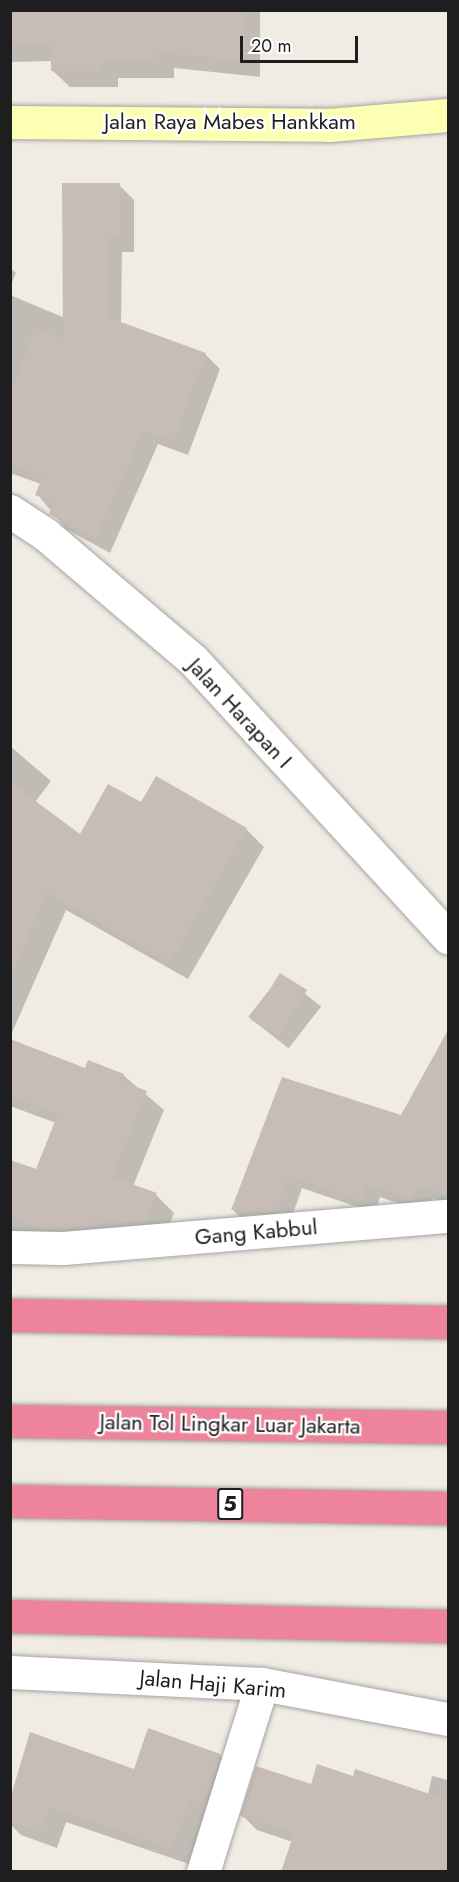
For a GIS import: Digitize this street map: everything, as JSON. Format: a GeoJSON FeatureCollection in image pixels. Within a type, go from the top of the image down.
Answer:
{"type":"FeatureCollection","features":[{"type":"Feature","properties":{"kind":"highway"},"geometry":{"type":"LineString","coordinates":[[10,1315],[448,1322]]}},
{"type":"Feature","properties":{"kind":"highway","name":"Jalan Tol Lingkar Luar Jakarta"},"geometry":{"type":"LineString","coordinates":[[10,1420],[448,1427]]}},
{"type":"Feature","properties":{"kind":"highway","name":"5"},"geometry":{"type":"LineString","coordinates":[[10,1501],[448,1508]]}},
{"type":"Feature","properties":{"kind":"highway"},"geometry":{"type":"LineString","coordinates":[[10,1616],[448,1626]]}},
{"type":"Feature","properties":{"kind":"main road","name":"Jalan Raya Mabes Hankkam"},"geometry":{"type":"LineString","coordinates":[[10,122],[328,125],[448,115]]}},
{"type":"Feature","properties":{"kind":"street","name":"Jalan Harapan I"},"geometry":{"type":"LineString","coordinates":[[10,511],[193,660],[448,938]]}},
{"type":"Feature","properties":{"kind":"street","name":"Gang Kabbul"},"geometry":{"type":"LineString","coordinates":[[10,1247],[63,1248],[448,1216]]}},
{"type":"Feature","properties":{"kind":"street","name":"Jalan Haji Karim"},"geometry":{"type":"LineString","coordinates":[[10,1672],[262,1684],[448,1719]]}},
{"type":"Feature","properties":{"kind":"street"},"geometry":{"type":"LineString","coordinates":[[203,1872],[262,1684]]}},
{"type":"Feature","properties":{"kind":"building"},"geometry":{"type":"Polygon","coordinates":[[[10,10],[246,10],[244,61],[158,52],[158,62],[102,62],[102,71],[51,71],[51,45],[10,46],[10,10]]]}},
{"type":"Feature","properties":{"kind":"building"},"geometry":{"type":"Polygon","coordinates":[[[62,183],[120,183],[120,238],[108,238],[107,317],[206,353],[173,441],[143,430],[95,539],[49,514],[54,503],[35,495],[43,476],[10,464],[10,395],[35,328],[63,338],[62,183]]]}},
{"type":"Feature","properties":{"kind":"building"},"geometry":{"type":"Polygon","coordinates":[[[156,776],[247,828],[170,962],[47,893],[10,978],[10,782],[80,834],[108,784],[141,802],[156,776]]]}},
{"type":"Feature","properties":{"kind":"building"},"geometry":{"type":"Polygon","coordinates":[[[280,973],[307,990],[278,1037],[251,1020],[280,973]]]}},
{"type":"Feature","properties":{"kind":"building"},"geometry":{"type":"Polygon","coordinates":[[[448,1030],[448,1195],[418,1185],[413,1200],[366,1184],[361,1200],[288,1176],[276,1212],[231,1210],[282,1077],[401,1115],[448,1030]]]}},
{"type":"Feature","properties":{"kind":"building"},"geometry":{"type":"Polygon","coordinates":[[[10,1039],[85,1068],[88,1060],[124,1074],[121,1081],[147,1091],[112,1177],[157,1193],[145,1222],[103,1220],[101,1226],[42,1229],[10,1217],[10,1160],[36,1169],[58,1114],[10,1096],[10,1039]]]}},
{"type":"Feature","properties":{"kind":"building"},"geometry":{"type":"Polygon","coordinates":[[[148,1728],[220,1754],[205,1804],[190,1800],[172,1849],[50,1807],[40,1832],[10,1822],[10,1799],[30,1732],[134,1769],[148,1728]]]}},
{"type":"Feature","properties":{"kind":"building"},"geometry":{"type":"Polygon","coordinates":[[[317,1764],[353,1776],[355,1769],[448,1800],[448,1872],[281,1872],[294,1833],[240,1816],[256,1766],[311,1784],[317,1764]]]}}]}
